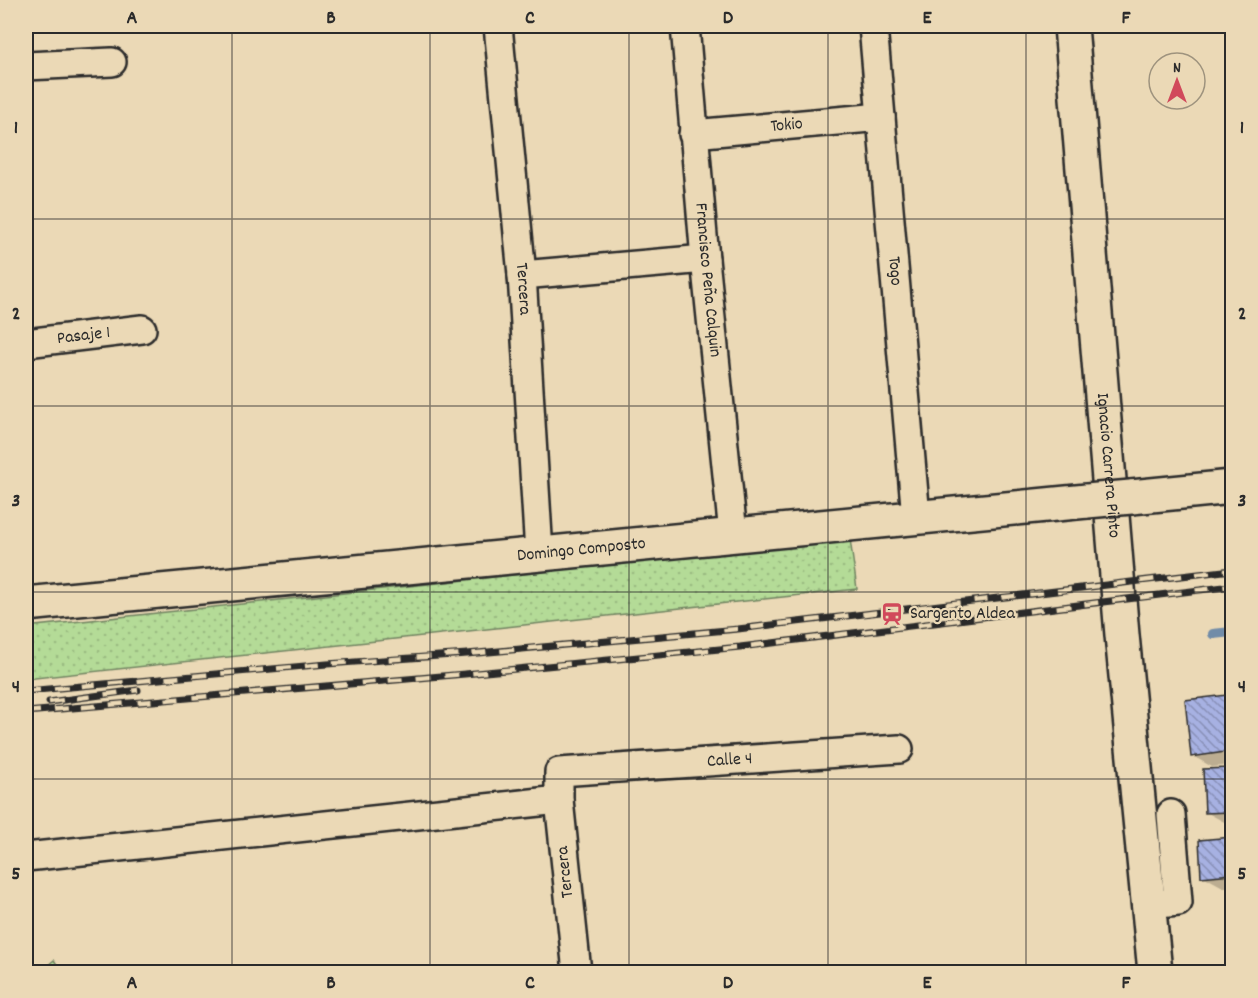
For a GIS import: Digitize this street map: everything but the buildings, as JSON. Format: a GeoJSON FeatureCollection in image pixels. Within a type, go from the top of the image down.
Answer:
{"type":"FeatureCollection","features":[{"type":"Feature","properties":{"kind":"main road","name":"Ignacio Carrera Pinto"},"geometry":{"type":"LineString","coordinates":[[1071,26],[1121,623],[1155,972]]}},
{"type":"Feature","properties":{"kind":"main road","name":"Domingo Composto"},"geometry":{"type":"LineString","coordinates":[[26,604],[1233,487]]}},
{"type":"Feature","properties":{"kind":"street","name":"Tercera"},"geometry":{"type":"LineString","coordinates":[[498,26],[522,275],[539,553]]}},
{"type":"Feature","properties":{"kind":"street","name":"Francisco Peña Calquin"},"geometry":{"type":"LineString","coordinates":[[685,26],[693,134],[733,534]]}},
{"type":"Feature","properties":{"kind":"street","name":"Togo"},"geometry":{"type":"LineString","coordinates":[[873,26],[916,517]]}},
{"type":"Feature","properties":{"kind":"street"},"geometry":{"type":"LineString","coordinates":[[26,66],[112,62]]}},
{"type":"Feature","properties":{"kind":"street","name":"Tokio"},"geometry":{"type":"LineString","coordinates":[[693,134],[880,117]]}},
{"type":"Feature","properties":{"kind":"street"},"geometry":{"type":"LineString","coordinates":[[522,275],[705,259]]}},
{"type":"Feature","properties":{"kind":"street","name":"Pasaje 1"},"geometry":{"type":"LineString","coordinates":[[26,343],[142,329]]}},
{"type":"Feature","properties":{"kind":"street","name":"Calle 4"},"geometry":{"type":"LineString","coordinates":[[559,772],[899,749]]}},
{"type":"Feature","properties":{"kind":"street","name":"Tercera"},"geometry":{"type":"LineString","coordinates":[[559,772],[559,800],[577,972]]}},
{"type":"Feature","properties":{"kind":"street"},"geometry":{"type":"LineString","coordinates":[[26,857],[559,800]]}},
{"type":"Feature","properties":{"kind":"street"},"geometry":{"type":"LineString","coordinates":[[1149,905],[1178,902],[1171,814]]}},
{"type":"Feature","properties":{"kind":"green space"},"geometry":{"type":"Polygon","coordinates":[[[850,539],[857,589],[26,679],[26,627],[850,539]]]}},
{"type":"Feature","properties":{"kind":"green space"},"geometry":{"type":"Polygon","coordinates":[[[54,960],[62,972],[40,972],[54,960]]]}},
{"type":"Feature","properties":{"kind":"waterway"},"geometry":{"type":"LineString","coordinates":[[1213,634],[1232,632]]}},
{"type":"Feature","properties":{"kind":"railway"},"geometry":{"type":"LineString","coordinates":[[26,691],[738,629],[1232,570]]}},
{"type":"Feature","properties":{"kind":"railway"},"geometry":{"type":"LineString","coordinates":[[26,712],[465,674],[740,647],[1232,586]]}},
{"type":"Feature","properties":{"kind":"railway"},"geometry":{"type":"LineString","coordinates":[[49,702],[138,690]]}},
{"type":"Feature","properties":{"kind":"place","name":"Sargento Aldea"},"geometry":{"type":"Point","coordinates":[892,614]}}]}
